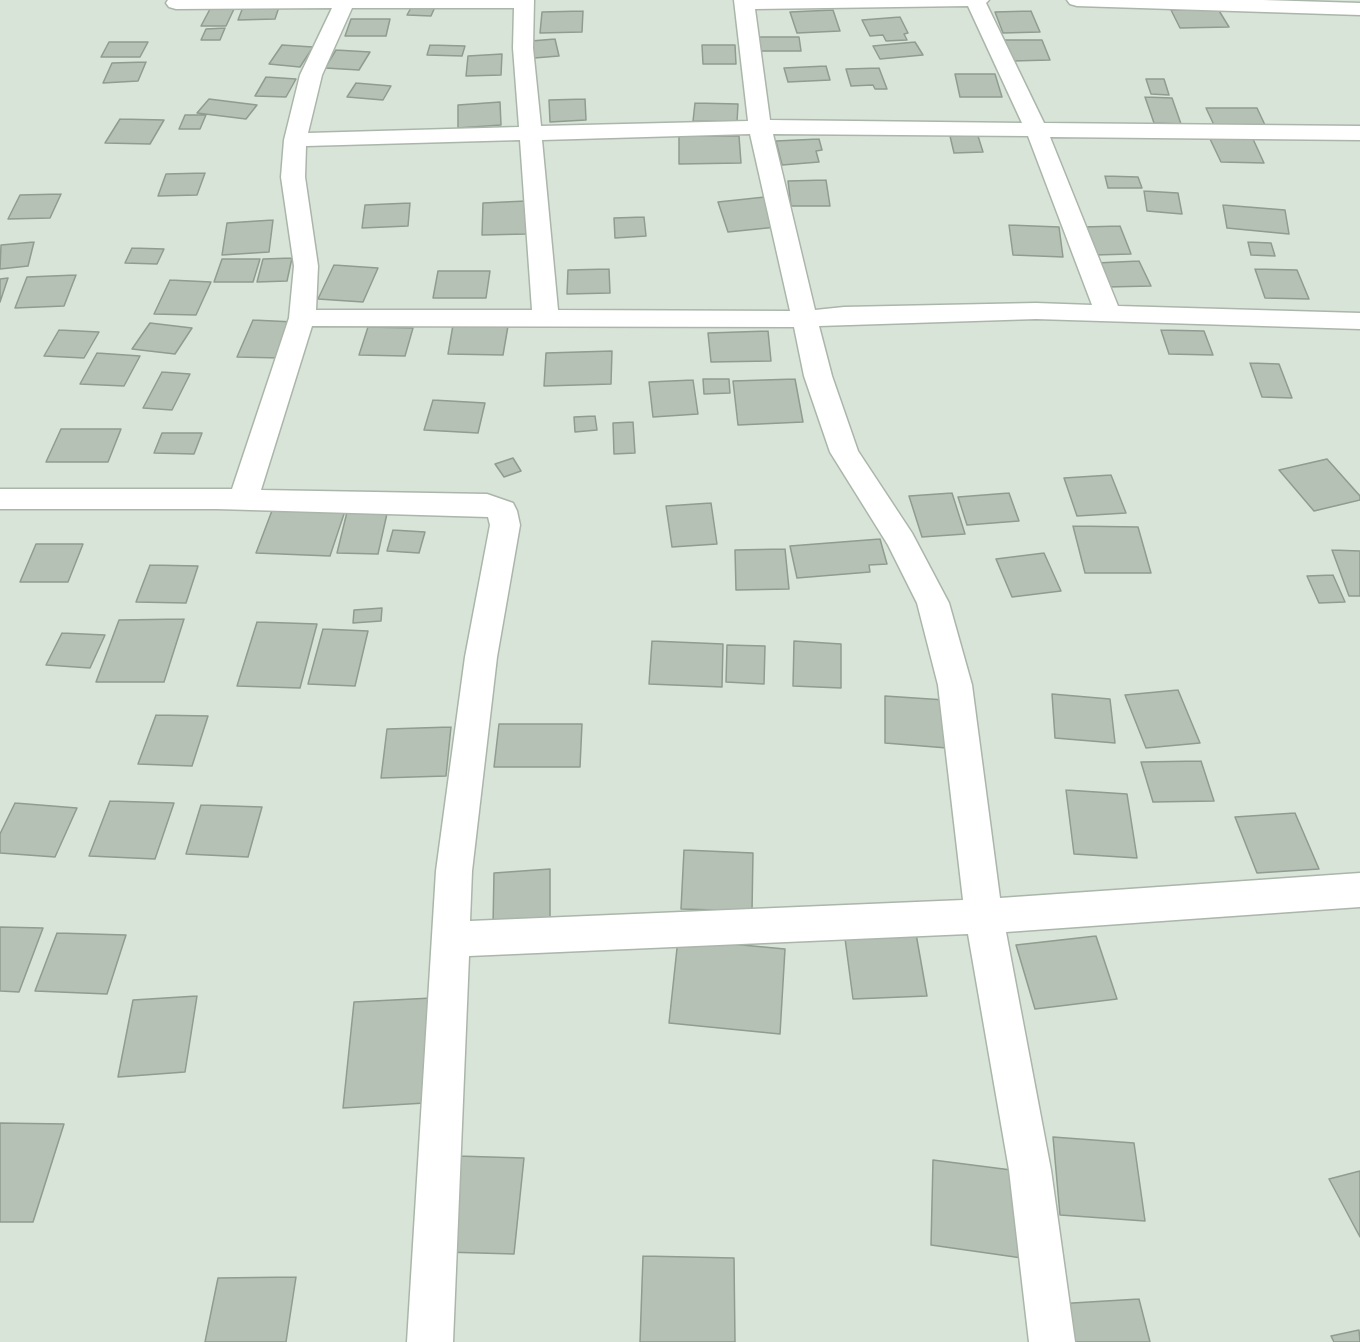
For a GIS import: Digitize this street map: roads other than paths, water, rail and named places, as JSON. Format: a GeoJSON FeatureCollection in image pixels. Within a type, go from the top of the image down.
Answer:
{"type":"FeatureCollection","features":[{"type":"Feature","properties":{"kind":"street"},"geometry":{"type":"LineString","coordinates":[[1052,1342],[1030,1170],[984,916],[955,686],[933,603],[901,541],[844,452],[818,376],[788,239],[760,127],[745,2],[977,0],[1037,131],[1108,312]]}},
{"type":"Feature","properties":{"kind":"street"},"geometry":{"type":"LineString","coordinates":[[1077,0],[1360,9]]}},
{"type":"Feature","properties":{"kind":"street"},"geometry":{"type":"LineString","coordinates":[[243,500],[302,318],[306,267],[293,177],[295,140],[311,75],[345,1]]}},
{"type":"Feature","properties":{"kind":"street"},"geometry":{"type":"LineString","coordinates":[[176,3],[524,1],[523,48],[546,318]]}},
{"type":"Feature","properties":{"kind":"street"},"geometry":{"type":"LineString","coordinates":[[295,140],[760,127],[1360,134]]}},
{"type":"Feature","properties":{"kind":"street"},"geometry":{"type":"LineString","coordinates":[[302,318],[804,319],[844,315],[1036,310],[1360,321]]}},
{"type":"Feature","properties":{"kind":"street"},"geometry":{"type":"LineString","coordinates":[[0,499],[243,500],[487,505],[502,511],[505,525],[481,657],[454,871],[430,1342]]}},
{"type":"Feature","properties":{"kind":"street"},"geometry":{"type":"LineString","coordinates":[[451,939],[984,916],[1360,890]]}}]}
